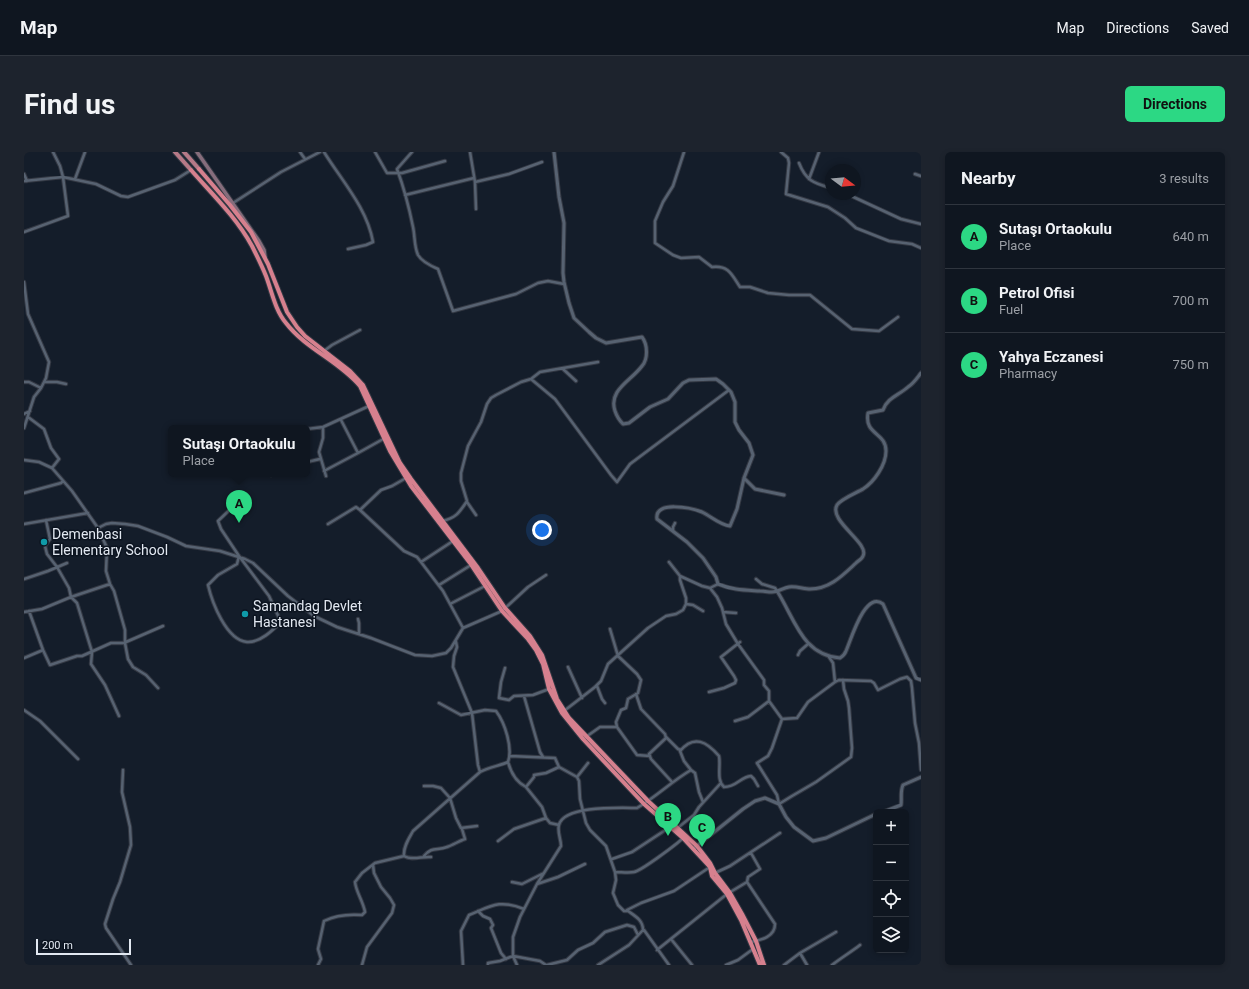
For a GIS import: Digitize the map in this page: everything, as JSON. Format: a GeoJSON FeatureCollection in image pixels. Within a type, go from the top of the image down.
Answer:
{"type":"FeatureCollection","features":[{"type":"Feature","properties":{"kind":"highway"},"geometry":{"type":"LineString","coordinates":[[199,169],[242,220],[257,243],[291,319],[305,336],[350,371],[363,385],[400,463],[478,568],[504,609],[530,636],[542,655],[563,712]]}},
{"type":"Feature","properties":{"kind":"highway"},"geometry":{"type":"LineString","coordinates":[[191,170],[244,232],[262,266],[275,304],[285,323],[303,341],[353,378],[360,386],[406,478],[485,586],[536,650],[543,664],[549,688],[563,712],[585,738],[646,803],[670,827],[675,829],[683,838],[695,847],[728,894],[764,965]]}},
{"type":"Feature","properties":{"kind":"highway"},"geometry":{"type":"LineString","coordinates":[[646,803],[695,847],[710,863],[714,875]]}},
{"type":"Feature","properties":{"kind":"highway"},"geometry":{"type":"LineString","coordinates":[[753,942],[753,948],[760,965]]}},
{"type":"Feature","properties":{"kind":"main road"},"geometry":{"type":"LineString","coordinates":[[175,152],[191,170]]}},
{"type":"Feature","properties":{"kind":"main road"},"geometry":{"type":"LineString","coordinates":[[184,152],[199,169]]}},
{"type":"Feature","properties":{"kind":"main road"},"geometry":{"type":"LineString","coordinates":[[197,152],[259,240],[264,250],[265,258]]}},
{"type":"Feature","properties":{"kind":"street"},"geometry":{"type":"LineString","coordinates":[[24,232],[68,216],[63,177],[60,166],[53,152]]}},
{"type":"Feature","properties":{"kind":"street"},"geometry":{"type":"LineString","coordinates":[[75,179],[85,152]]}},
{"type":"Feature","properties":{"kind":"street"},"geometry":{"type":"LineString","coordinates":[[300,152],[305,159]]}},
{"type":"Feature","properties":{"kind":"street"},"geometry":{"type":"LineString","coordinates":[[233,203],[305,159],[320,152]]}},
{"type":"Feature","properties":{"kind":"street"},"geometry":{"type":"LineString","coordinates":[[324,152],[354,197],[365,216],[370,229],[373,242],[348,249]]}},
{"type":"Feature","properties":{"kind":"street"},"geometry":{"type":"LineString","coordinates":[[375,152],[387,173],[398,173],[445,161]]}},
{"type":"Feature","properties":{"kind":"street"},"geometry":{"type":"LineString","coordinates":[[412,152],[397,169],[406,195],[418,254],[426,263],[438,269],[453,311],[516,294],[538,283],[548,281],[564,284]]}},
{"type":"Feature","properties":{"kind":"street"},"geometry":{"type":"LineString","coordinates":[[470,152],[475,182],[476,209]]}},
{"type":"Feature","properties":{"kind":"street"},"geometry":{"type":"LineString","coordinates":[[554,152],[559,197],[564,223],[564,284],[574,318],[596,338],[606,343],[642,338],[645,341],[646,355],[644,363],[617,392],[614,400],[614,406],[618,418],[623,424],[629,423],[650,406],[668,399],[683,383],[689,380],[716,379],[729,390],[735,402],[735,422],[749,443],[753,455],[744,478],[737,509],[730,526],[724,525],[701,512],[681,507],[663,508],[656,516],[657,520],[687,542],[703,558],[716,577],[718,584],[726,588],[772,592],[790,587],[810,589],[826,587],[846,574],[863,557],[863,552],[852,534],[837,517],[836,506],[863,489],[875,477],[882,465],[886,453],[886,445],[882,439],[869,427],[867,420],[868,413],[883,410],[886,403],[908,387],[918,378],[921,373]]}},
{"type":"Feature","properties":{"kind":"street"},"geometry":{"type":"LineString","coordinates":[[684,152],[673,186],[663,202],[655,221],[656,243],[665,251],[681,258],[699,257],[712,267],[720,266],[726,268],[740,287],[750,287],[768,293],[810,295],[852,329],[879,331],[898,317]]}},
{"type":"Feature","properties":{"kind":"street"},"geometry":{"type":"LineString","coordinates":[[781,152],[788,158],[789,163],[786,194],[828,207],[845,218],[856,228],[889,241],[912,244],[921,248]]}},
{"type":"Feature","properties":{"kind":"street"},"geometry":{"type":"LineString","coordinates":[[808,179],[819,152]]}},
{"type":"Feature","properties":{"kind":"street"},"geometry":{"type":"LineString","coordinates":[[475,182],[510,174],[542,162]]}},
{"type":"Feature","properties":{"kind":"street"},"geometry":{"type":"LineString","coordinates":[[799,164],[808,179],[813,183],[825,186]]}},
{"type":"Feature","properties":{"kind":"street"},"geometry":{"type":"LineString","coordinates":[[24,174],[25,181],[63,177],[96,184],[121,196],[128,197],[175,180],[191,170]]}},
{"type":"Feature","properties":{"kind":"street"},"geometry":{"type":"LineString","coordinates":[[915,174],[921,176]]}},
{"type":"Feature","properties":{"kind":"street"},"geometry":{"type":"LineString","coordinates":[[406,195],[474,178]]}},
{"type":"Feature","properties":{"kind":"street"},"geometry":{"type":"LineString","coordinates":[[860,200],[901,219],[921,224]]}},
{"type":"Feature","properties":{"kind":"street"},"geometry":{"type":"LineString","coordinates":[[24,282],[28,314],[49,362],[44,382],[34,397],[24,428]]}},
{"type":"Feature","properties":{"kind":"street"},"geometry":{"type":"LineString","coordinates":[[323,351],[360,330]]}},
{"type":"Feature","properties":{"kind":"street"},"geometry":{"type":"LineString","coordinates":[[476,515],[467,502],[460,481],[468,446],[481,422],[487,404],[496,395],[531,379],[540,372],[598,362]]}},
{"type":"Feature","properties":{"kind":"street"},"geometry":{"type":"LineString","coordinates":[[563,369],[576,381]]}},
{"type":"Feature","properties":{"kind":"street"},"geometry":{"type":"LineString","coordinates":[[531,379],[555,398],[610,475],[617,482],[630,464],[729,390]]}},
{"type":"Feature","properties":{"kind":"street"},"geometry":{"type":"LineString","coordinates":[[24,382],[29,382],[41,388]]}},
{"type":"Feature","properties":{"kind":"street"},"geometry":{"type":"LineString","coordinates":[[44,382],[66,384]]}},
{"type":"Feature","properties":{"kind":"street"},"geometry":{"type":"LineString","coordinates":[[310,429],[323,427],[369,406]]}},
{"type":"Feature","properties":{"kind":"street"},"geometry":{"type":"LineString","coordinates":[[24,414],[30,411]]}},
{"type":"Feature","properties":{"kind":"street"},"geometry":{"type":"LineString","coordinates":[[28,417],[44,429],[51,448],[59,459],[52,468]]}},
{"type":"Feature","properties":{"kind":"street"},"geometry":{"type":"LineString","coordinates":[[341,420],[358,452]]}},
{"type":"Feature","properties":{"kind":"street"},"geometry":{"type":"LineString","coordinates":[[323,427],[323,438],[319,452],[326,476]]}},
{"type":"Feature","properties":{"kind":"street"},"geometry":{"type":"LineString","coordinates":[[324,471],[385,438]]}},
{"type":"Feature","properties":{"kind":"street"},"geometry":{"type":"LineString","coordinates":[[310,461],[320,459]]}},
{"type":"Feature","properties":{"kind":"street"},"geometry":{"type":"LineString","coordinates":[[24,460],[39,462],[52,468],[98,528],[107,548],[106,571],[114,591],[125,630],[125,643],[128,658],[133,667],[146,675],[158,688]]}},
{"type":"Feature","properties":{"kind":"street"},"geometry":{"type":"LineString","coordinates":[[360,510],[381,490],[406,478]]}},
{"type":"Feature","properties":{"kind":"street"},"geometry":{"type":"LineString","coordinates":[[744,478],[759,491],[771,491],[784,495]]}},
{"type":"Feature","properties":{"kind":"street"},"geometry":{"type":"LineString","coordinates":[[24,493],[61,483],[63,481]]}},
{"type":"Feature","properties":{"kind":"street"},"geometry":{"type":"LineString","coordinates":[[239,556],[237,564],[218,575],[208,585],[211,598],[223,623],[237,639],[247,642],[260,639],[281,622],[269,596],[239,556],[221,529],[218,521],[242,498]]}},
{"type":"Feature","properties":{"kind":"street"},"geometry":{"type":"LineString","coordinates":[[442,521],[456,516],[467,502]]}},
{"type":"Feature","properties":{"kind":"street"},"geometry":{"type":"LineString","coordinates":[[328,524],[356,507],[360,510],[404,551],[417,557],[439,585],[463,628]]}},
{"type":"Feature","properties":{"kind":"street"},"geometry":{"type":"LineString","coordinates":[[24,524],[88,514]]}},
{"type":"Feature","properties":{"kind":"street"},"geometry":{"type":"LineString","coordinates":[[46,520],[50,539],[45,546],[47,554],[57,567],[69,588],[71,597],[77,602],[92,652],[91,664],[105,685],[119,716]]}},
{"type":"Feature","properties":{"kind":"street"},"geometry":{"type":"LineString","coordinates":[[98,528],[112,523],[138,526],[186,546],[239,556],[253,563],[288,596],[314,616],[337,627],[424,657],[438,656],[446,653],[456,642],[463,628],[504,609],[528,587],[546,575]]}},
{"type":"Feature","properties":{"kind":"street"},"geometry":{"type":"LineString","coordinates":[[673,531],[675,523]]}},
{"type":"Feature","properties":{"kind":"street"},"geometry":{"type":"LineString","coordinates":[[421,562],[453,541]]}},
{"type":"Feature","properties":{"kind":"street"},"geometry":{"type":"LineString","coordinates":[[669,562],[680,576],[710,588],[717,596],[724,612],[726,624],[764,680],[764,685],[768,691],[769,701],[782,719]]}},
{"type":"Feature","properties":{"kind":"street"},"geometry":{"type":"LineString","coordinates":[[24,579],[67,563]]}},
{"type":"Feature","properties":{"kind":"street"},"geometry":{"type":"LineString","coordinates":[[439,585],[471,565]]}},
{"type":"Feature","properties":{"kind":"street"},"geometry":{"type":"LineString","coordinates":[[563,712],[597,685],[601,681],[608,664],[648,628],[666,616],[676,614],[683,610],[686,604],[686,598],[680,576]]}},
{"type":"Feature","properties":{"kind":"street"},"geometry":{"type":"LineString","coordinates":[[756,579],[762,584],[775,588],[808,644],[829,657],[833,663],[835,682]]}},
{"type":"Feature","properties":{"kind":"street"},"geometry":{"type":"LineString","coordinates":[[24,612],[42,609],[71,597],[110,584]]}},
{"type":"Feature","properties":{"kind":"street"},"geometry":{"type":"LineString","coordinates":[[710,588],[718,584]]}},
{"type":"Feature","properties":{"kind":"street"},"geometry":{"type":"LineString","coordinates":[[450,604],[485,586]]}},
{"type":"Feature","properties":{"kind":"street"},"geometry":{"type":"LineString","coordinates":[[523,587],[528,587]]}},
{"type":"Feature","properties":{"kind":"street"},"geometry":{"type":"LineString","coordinates":[[829,657],[840,658],[845,653],[864,610],[875,601],[880,602],[883,604],[916,678],[921,680]]}},
{"type":"Feature","properties":{"kind":"street"},"geometry":{"type":"LineString","coordinates":[[686,604],[693,605],[703,611]]}},
{"type":"Feature","properties":{"kind":"street"},"geometry":{"type":"LineString","coordinates":[[29,611],[50,665],[92,652],[112,643],[125,643],[163,626]]}},
{"type":"Feature","properties":{"kind":"street"},"geometry":{"type":"LineString","coordinates":[[724,612],[736,614]]}},
{"type":"Feature","properties":{"kind":"street"},"geometry":{"type":"LineString","coordinates":[[358,619],[359,634]]}},
{"type":"Feature","properties":{"kind":"street"},"geometry":{"type":"LineString","coordinates":[[610,628],[618,656],[637,674],[641,680],[638,693],[628,699],[626,708],[621,710],[616,722],[617,727],[637,755],[650,756],[672,782]]}},
{"type":"Feature","properties":{"kind":"street"},"geometry":{"type":"LineString","coordinates":[[456,642],[457,647],[453,667],[472,713],[480,772]]}},
{"type":"Feature","properties":{"kind":"street"},"geometry":{"type":"LineString","coordinates":[[709,692],[735,683],[736,680],[734,676],[721,657],[739,643]]}},
{"type":"Feature","properties":{"kind":"street"},"geometry":{"type":"LineString","coordinates":[[798,655],[800,651],[808,644]]}},
{"type":"Feature","properties":{"kind":"street"},"geometry":{"type":"LineString","coordinates":[[24,658],[43,650]]}},
{"type":"Feature","properties":{"kind":"street"},"geometry":{"type":"LineString","coordinates":[[568,667],[582,698]]}},
{"type":"Feature","properties":{"kind":"street"},"geometry":{"type":"LineString","coordinates":[[505,668],[500,687],[500,698],[509,700],[514,696],[533,695],[549,688]]}},
{"type":"Feature","properties":{"kind":"street"},"geometry":{"type":"LineString","coordinates":[[782,719],[797,718],[808,702],[835,682],[844,680],[871,681],[878,690],[904,678],[909,679],[912,688],[915,723],[920,742],[921,770]]}},
{"type":"Feature","properties":{"kind":"street"},"geometry":{"type":"LineString","coordinates":[[779,804],[816,782],[851,757],[852,748],[849,708],[844,689],[844,680]]}},
{"type":"Feature","properties":{"kind":"street"},"geometry":{"type":"LineString","coordinates":[[597,685],[605,703]]}},
{"type":"Feature","properties":{"kind":"street"},"geometry":{"type":"LineString","coordinates":[[636,694],[640,709],[678,749],[681,750]]}},
{"type":"Feature","properties":{"kind":"street"},"geometry":{"type":"LineString","coordinates":[[524,696],[540,752],[543,757]]}},
{"type":"Feature","properties":{"kind":"street"},"geometry":{"type":"LineString","coordinates":[[735,721],[748,717],[769,701]]}},
{"type":"Feature","properties":{"kind":"street"},"geometry":{"type":"LineString","coordinates":[[438,703],[461,715],[485,710],[496,711],[500,716],[507,736],[510,756],[508,762],[511,770],[520,784],[526,787],[542,807],[546,818],[550,823],[559,825]]}},
{"type":"Feature","properties":{"kind":"street"},"geometry":{"type":"LineString","coordinates":[[24,710],[40,721],[78,759]]}},
{"type":"Feature","properties":{"kind":"street"},"geometry":{"type":"LineString","coordinates":[[782,719],[768,756],[757,763],[777,795],[779,804],[786,817],[794,827],[813,841],[826,838],[873,815]]}},
{"type":"Feature","properties":{"kind":"street"},"geometry":{"type":"LineString","coordinates":[[585,738],[600,727],[617,727]]}},
{"type":"Feature","properties":{"kind":"street"},"geometry":{"type":"LineString","coordinates":[[650,756],[649,754],[666,738],[666,736]]}},
{"type":"Feature","properties":{"kind":"street"},"geometry":{"type":"LineString","coordinates":[[675,829],[694,814],[720,784],[719,756],[704,742],[694,742],[681,750]]}},
{"type":"Feature","properties":{"kind":"street"},"geometry":{"type":"LineString","coordinates":[[681,750],[680,751],[684,761],[695,773],[699,792],[704,802]]}},
{"type":"Feature","properties":{"kind":"street"},"geometry":{"type":"LineString","coordinates":[[510,756],[555,758],[559,767],[576,777],[580,787],[580,799],[586,823],[590,830],[606,846],[612,859],[616,880],[613,893],[618,905],[624,911],[628,911],[641,920],[644,930],[669,965]]}},
{"type":"Feature","properties":{"kind":"street"},"geometry":{"type":"LineString","coordinates":[[404,856],[403,853],[407,841],[413,831],[480,772],[487,768],[502,765],[508,762]]}},
{"type":"Feature","properties":{"kind":"street"},"geometry":{"type":"LineString","coordinates":[[576,777],[588,763]]}},
{"type":"Feature","properties":{"kind":"street"},"geometry":{"type":"LineString","coordinates":[[526,787],[534,775],[546,773],[559,767]]}},
{"type":"Feature","properties":{"kind":"street"},"geometry":{"type":"LineString","coordinates":[[123,770],[122,792],[130,827],[131,845],[105,924],[106,928],[131,965]]}},
{"type":"Feature","properties":{"kind":"street"},"geometry":{"type":"LineString","coordinates":[[517,965],[513,956],[513,937],[524,909],[537,884],[561,846],[559,825],[561,821],[565,817],[582,810],[637,808],[691,770]]}},
{"type":"Feature","properties":{"kind":"street"},"geometry":{"type":"LineString","coordinates":[[720,784],[724,787],[734,786],[746,776],[751,776],[758,786]]}},
{"type":"Feature","properties":{"kind":"street"},"geometry":{"type":"LineString","coordinates":[[891,809],[901,805],[902,799],[900,792],[903,785],[921,777]]}},
{"type":"Feature","properties":{"kind":"street"},"geometry":{"type":"LineString","coordinates":[[424,786],[441,788],[450,798],[456,818],[462,828],[465,839],[447,848],[433,849],[424,856]]}},
{"type":"Feature","properties":{"kind":"street"},"geometry":{"type":"LineString","coordinates":[[695,847],[755,801],[765,798],[779,804]]}},
{"type":"Feature","properties":{"kind":"street"},"geometry":{"type":"LineString","coordinates":[[498,841],[514,829],[546,818]]}},
{"type":"Feature","properties":{"kind":"street"},"geometry":{"type":"LineString","coordinates":[[462,828],[477,826]]}},
{"type":"Feature","properties":{"kind":"street"},"geometry":{"type":"LineString","coordinates":[[612,859],[632,852],[670,827]]}},
{"type":"Feature","properties":{"kind":"street"},"geometry":{"type":"LineString","coordinates":[[714,875],[751,853],[780,833]]}},
{"type":"Feature","properties":{"kind":"street"},"geometry":{"type":"LineString","coordinates":[[615,872],[635,872],[676,846],[683,838]]}},
{"type":"Feature","properties":{"kind":"street"},"geometry":{"type":"LineString","coordinates":[[657,950],[728,894],[747,882],[748,877],[760,869],[751,853]]}},
{"type":"Feature","properties":{"kind":"street"},"geometry":{"type":"LineString","coordinates":[[318,965],[321,959],[318,949],[324,921],[331,917],[349,914],[362,915],[365,912],[364,904],[355,887],[355,882],[362,873],[373,865],[386,860],[404,856],[412,859],[431,856]]}},
{"type":"Feature","properties":{"kind":"street"},"geometry":{"type":"LineString","coordinates":[[537,884],[558,877],[585,864]]}},
{"type":"Feature","properties":{"kind":"street"},"geometry":{"type":"LineString","coordinates":[[362,965],[367,947],[392,913],[394,905],[381,887],[374,873],[373,865]]}},
{"type":"Feature","properties":{"kind":"street"},"geometry":{"type":"LineString","coordinates":[[624,911],[674,891],[710,867]]}},
{"type":"Feature","properties":{"kind":"street"},"geometry":{"type":"LineString","coordinates":[[512,882],[522,884],[544,873]]}},
{"type":"Feature","properties":{"kind":"street"},"geometry":{"type":"LineString","coordinates":[[747,882],[775,924],[775,928],[768,937],[753,942]]}},
{"type":"Feature","properties":{"kind":"street"},"geometry":{"type":"LineString","coordinates":[[464,965],[460,931],[469,915],[500,903],[515,905],[524,909]]}},
{"type":"Feature","properties":{"kind":"street"},"geometry":{"type":"LineString","coordinates":[[478,911],[483,916],[490,918],[493,925],[491,928],[501,953],[506,959]]}},
{"type":"Feature","properties":{"kind":"street"},"geometry":{"type":"LineString","coordinates":[[488,965],[488,963],[513,956],[540,961],[547,965],[567,960],[578,950],[593,943],[605,932],[627,925],[637,929],[636,932],[638,935]]}},
{"type":"Feature","properties":{"kind":"street"},"geometry":{"type":"LineString","coordinates":[[598,965],[630,945],[644,930]]}},
{"type":"Feature","properties":{"kind":"street"},"geometry":{"type":"LineString","coordinates":[[784,965],[800,953],[836,932]]}},
{"type":"Feature","properties":{"kind":"street"},"geometry":{"type":"LineString","coordinates":[[672,939],[692,965]]}},
{"type":"Feature","properties":{"kind":"street"},"geometry":{"type":"LineString","coordinates":[[832,965],[860,945]]}},
{"type":"Feature","properties":{"kind":"street"},"geometry":{"type":"LineString","coordinates":[[726,965],[738,960],[753,948]]}},
{"type":"Feature","properties":{"kind":"street"},"geometry":{"type":"LineString","coordinates":[[800,953],[807,965]]}},
{"type":"Feature","properties":{"kind":"place","name":"Sutaşı Ortaokulu"},"geometry":{"type":"Point","coordinates":[239,523]}},
{"type":"Feature","properties":{"kind":"place","name":"Demenbasi Elementary School"},"geometry":{"type":"Point","coordinates":[44,542]}},
{"type":"Feature","properties":{"kind":"place","name":"Samandag Devlet Hastanesi"},"geometry":{"type":"Point","coordinates":[245,614]}},
{"type":"Feature","properties":{"kind":"place","name":"Petrol Ofisi"},"geometry":{"type":"Point","coordinates":[668,836]}},
{"type":"Feature","properties":{"kind":"place","name":"Yahya Eczanesi"},"geometry":{"type":"Point","coordinates":[702,847]}}]}
